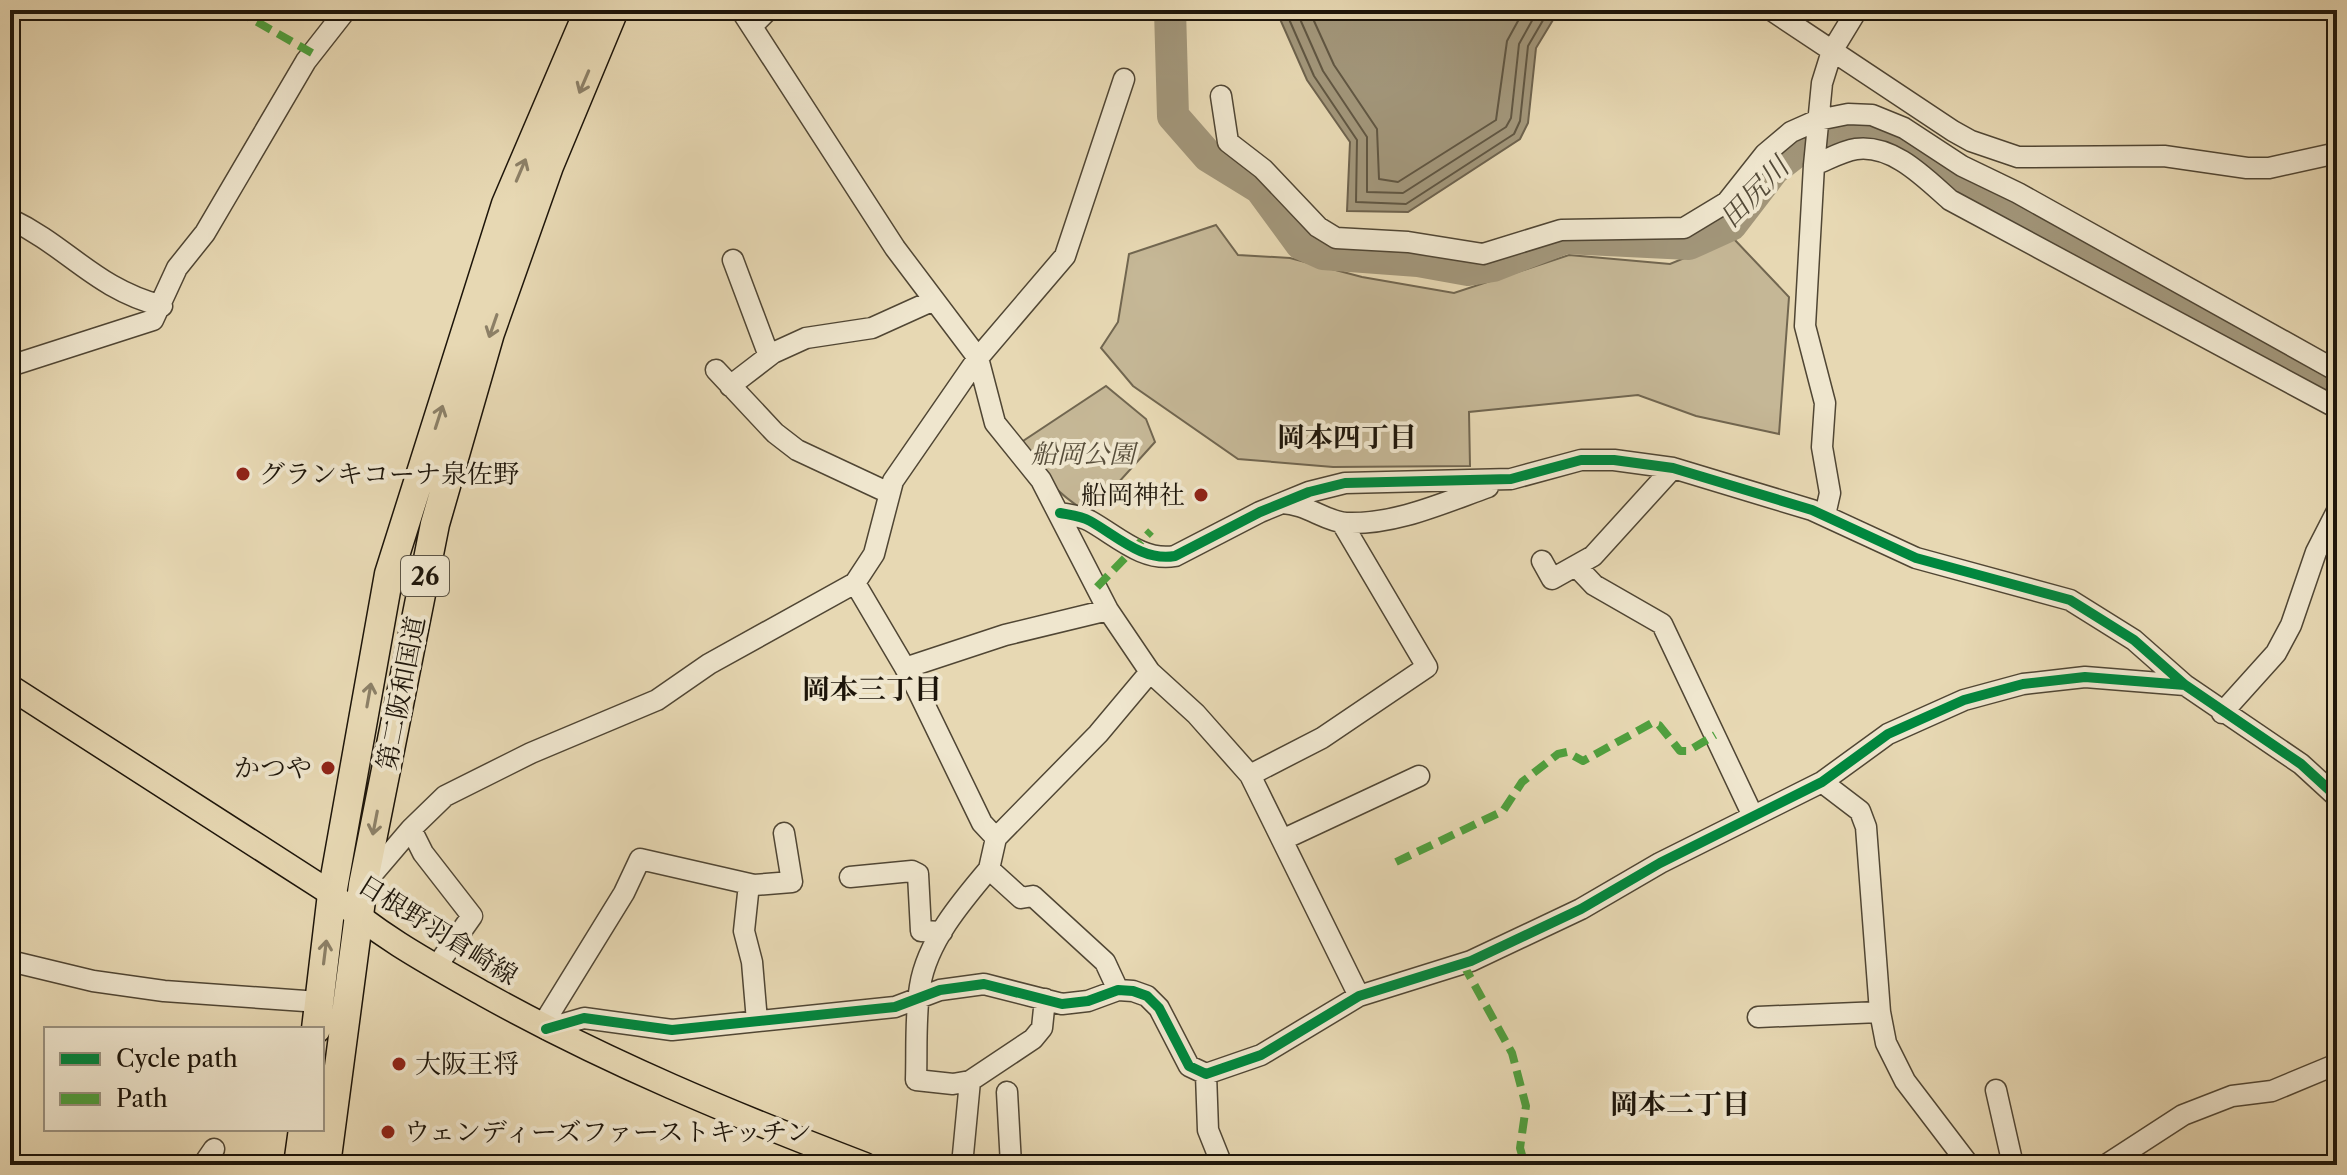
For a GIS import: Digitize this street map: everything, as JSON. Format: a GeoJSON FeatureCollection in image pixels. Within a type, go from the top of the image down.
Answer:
{"type":"FeatureCollection","features":[{"type":"Feature","properties":{"kind":"highway","name":"第二阪和国道"},"geometry":{"type":"LineString","coordinates":[[318,1016],[332,894],[389,574],[506,204],[589,10]]}},
{"type":"Feature","properties":{"kind":"highway","name":"第二阪和国道"},"geometry":{"type":"LineString","coordinates":[[326,1165],[363,885],[435,524],[495,319],[549,166],[614,10]]}},
{"type":"Feature","properties":{"kind":"highway"},"geometry":{"type":"LineString","coordinates":[[298,1165],[303,1131]]}},
{"type":"Feature","properties":{"kind":"main road","name":"日根野羽倉崎線"},"geometry":{"type":"LineString","coordinates":[[10,687],[332,894],[359,919],[436,967],[544,1027],[676,1090],[865,1165]]}},
{"type":"Feature","properties":{"kind":"street"},"geometry":{"type":"LineString","coordinates":[[10,366],[153,320],[177,268],[205,233],[306,61],[346,10]]}},
{"type":"Feature","properties":{"kind":"street"},"geometry":{"type":"LineString","coordinates":[[768,10],[746,18],[895,248],[978,358],[995,423],[1041,480],[1108,610],[1150,672],[1196,714],[1250,775],[1359,996]]}},
{"type":"Feature","properties":{"kind":"street"},"geometry":{"type":"LineString","coordinates":[[1771,10],[1962,136],[2018,157],[2164,156],[2247,168],[2269,168],[2337,153]]}},
{"type":"Feature","properties":{"kind":"street"},"geometry":{"type":"LineString","coordinates":[[1825,515],[1830,493],[1822,447],[1825,403],[1805,326],[1814,165],[1822,83],[1832,51],[1857,10]]}},
{"type":"Feature","properties":{"kind":"street"},"geometry":{"type":"LineString","coordinates":[[363,885],[411,829],[445,796],[531,753],[657,700],[709,664],[855,583],[874,554],[893,481],[978,358],[1065,256],[1124,79]]}},
{"type":"Feature","properties":{"kind":"street"},"geometry":{"type":"LineString","coordinates":[[1221,96],[1228,142],[1263,169],[1327,233],[1356,241],[1408,242],[1483,254],[1561,230],[1684,228],[1727,202],[1765,154],[1791,132],[1818,120],[1848,114],[1872,115],[1904,128],[1962,166],[2018,193],[2337,371]]}},
{"type":"Feature","properties":{"kind":"street"},"geometry":{"type":"LineString","coordinates":[[1814,165],[1856,149],[1891,155],[1920,173],[1950,200],[2337,408]]}},
{"type":"Feature","properties":{"kind":"street"},"geometry":{"type":"LineString","coordinates":[[10,219],[46,239],[96,279],[130,298],[162,306]]}},
{"type":"Feature","properties":{"kind":"street"},"geometry":{"type":"LineString","coordinates":[[733,260],[769,356]]}},
{"type":"Feature","properties":{"kind":"street"},"geometry":{"type":"LineString","coordinates":[[730,386],[769,356],[806,338],[872,328],[934,300]]}},
{"type":"Feature","properties":{"kind":"street"},"geometry":{"type":"LineString","coordinates":[[716,370],[797,450],[889,493]]}},
{"type":"Feature","properties":{"kind":"street"},"geometry":{"type":"LineString","coordinates":[[1282,503],[1300,504],[1342,523],[1418,513],[1511,479],[1581,460],[1614,460],[1673,468],[1825,515],[1916,558],[2070,600],[2134,640],[2185,685],[2301,764],[2337,797]]}},
{"type":"Feature","properties":{"kind":"street"},"geometry":{"type":"LineString","coordinates":[[1542,561],[1552,579],[1593,556],[1673,468]]}},
{"type":"Feature","properties":{"kind":"street"},"geometry":{"type":"LineString","coordinates":[[1060,513],[1086,519],[1147,555],[1161,558],[1175,556],[1282,503],[1345,483],[1511,479]]}},
{"type":"Feature","properties":{"kind":"street"},"geometry":{"type":"LineString","coordinates":[[2222,713],[2276,653],[2291,625],[2316,552],[2337,511]]}},
{"type":"Feature","properties":{"kind":"street"},"geometry":{"type":"LineString","coordinates":[[1250,775],[1322,738],[1427,667],[1342,523]]}},
{"type":"Feature","properties":{"kind":"street"},"geometry":{"type":"LineString","coordinates":[[1576,566],[1594,585],[1662,624],[1753,816]]}},
{"type":"Feature","properties":{"kind":"street"},"geometry":{"type":"LineString","coordinates":[[855,583],[905,668],[982,823],[996,838]]}},
{"type":"Feature","properties":{"kind":"street"},"geometry":{"type":"LineString","coordinates":[[905,668],[1005,635],[1108,610]]}},
{"type":"Feature","properties":{"kind":"street"},"geometry":{"type":"LineString","coordinates":[[1045,999],[1042,1028],[1033,1039],[970,1081],[953,1084],[916,1080],[920,982],[942,932],[963,899],[989,869],[996,838],[1098,734],[1150,672]]}},
{"type":"Feature","properties":{"kind":"street"},"geometry":{"type":"LineString","coordinates":[[544,1027],[584,1018],[672,1030],[895,1007],[940,990],[984,984],[1062,1004],[1088,1001],[1118,990],[1147,996],[1159,1008],[1189,1066],[1206,1074],[1261,1055],[1359,996],[1471,961],[1581,909],[1660,863],[1822,782],[1888,734],[1964,700],[2023,684],[2085,677],[2185,685]]}},
{"type":"Feature","properties":{"kind":"street"},"geometry":{"type":"LineString","coordinates":[[1282,840],[1419,776]]}},
{"type":"Feature","properties":{"kind":"street"},"geometry":{"type":"LineString","coordinates":[[1822,782],[1860,811],[1866,827],[1880,1012],[1886,1043],[1905,1081],[1969,1165]]}},
{"type":"Feature","properties":{"kind":"street"},"geometry":{"type":"LineString","coordinates":[[411,829],[423,853],[472,916],[436,967]]}},
{"type":"Feature","properties":{"kind":"street"},"geometry":{"type":"LineString","coordinates":[[544,1027],[624,893],[640,859],[749,884],[792,882],[784,833]]}},
{"type":"Feature","properties":{"kind":"street"},"geometry":{"type":"LineString","coordinates":[[989,869],[1021,898],[1033,896],[1105,962],[1118,990]]}},
{"type":"Feature","properties":{"kind":"street"},"geometry":{"type":"LineString","coordinates":[[850,877],[912,871],[918,874],[921,931],[942,932]]}},
{"type":"Feature","properties":{"kind":"street"},"geometry":{"type":"LineString","coordinates":[[749,884],[744,931],[752,962],[757,1021]]}},
{"type":"Feature","properties":{"kind":"street"},"geometry":{"type":"LineString","coordinates":[[10,961],[93,981],[318,1016]]}},
{"type":"Feature","properties":{"kind":"street"},"geometry":{"type":"LineString","coordinates":[[1758,1017],[1880,1012]]}},
{"type":"Feature","properties":{"kind":"street"},"geometry":{"type":"LineString","coordinates":[[2106,1165],[2133,1157],[2183,1115],[2232,1096],[2272,1091],[2337,1064]]}},
{"type":"Feature","properties":{"kind":"street"},"geometry":{"type":"LineString","coordinates":[[1206,1074],[1208,1130],[1222,1165]]}},
{"type":"Feature","properties":{"kind":"street"},"geometry":{"type":"LineString","coordinates":[[962,1165],[970,1081]]}},
{"type":"Feature","properties":{"kind":"street"},"geometry":{"type":"LineString","coordinates":[[1996,1090],[2013,1165]]}},
{"type":"Feature","properties":{"kind":"street"},"geometry":{"type":"LineString","coordinates":[[1007,1092],[1011,1165]]}},
{"type":"Feature","properties":{"kind":"green space"},"geometry":{"type":"Polygon","coordinates":[[[1216,225],[1238,255],[1290,258],[1362,277],[1454,293],[1569,255],[1670,264],[1733,238],[1789,297],[1779,434],[1696,416],[1638,395],[1469,412],[1470,466],[1333,467],[1238,459],[1133,386],[1101,348],[1118,322],[1129,254],[1216,225]]]}},
{"type":"Feature","properties":{"kind":"green space","name":"船岡公園"},"geometry":{"type":"Polygon","coordinates":[[[1106,386],[1146,419],[1155,442],[1090,514],[1050,483],[1020,443],[1106,386]]]}},
{"type":"Feature","properties":{"kind":"water"},"geometry":{"type":"Polygon","coordinates":[[[1276,10],[1559,10],[1536,48],[1528,123],[1520,139],[1408,212],[1347,211],[1350,142],[1307,80],[1276,10]]]}},
{"type":"Feature","properties":{"kind":"waterway","name":"田尻川"},"geometry":{"type":"LineString","coordinates":[[1170,10],[1173,116],[1208,156],[1260,188],[1301,244],[1323,254],[1418,261],[1468,270],[1493,266],[1565,238],[1689,244],[1731,225],[1774,169],[1814,138],[1863,129],[1898,137],[2110,268],[2337,391]]}},
{"type":"Feature","properties":{"kind":"marked path"},"geometry":{"type":"LineString","coordinates":[[236,10],[312,53]]}},
{"type":"Feature","properties":{"kind":"marked path"},"geometry":{"type":"LineString","coordinates":[[1097,587],[1151,531]]}},
{"type":"Feature","properties":{"kind":"marked path"},"geometry":{"type":"LineString","coordinates":[[1396,862],[1503,811],[1522,782],[1558,754],[1567,752],[1583,761],[1652,723],[1659,725],[1680,751],[1688,751],[1715,735]]}},
{"type":"Feature","properties":{"kind":"marked path"},"geometry":{"type":"LineString","coordinates":[[1463,964],[1512,1053],[1526,1106],[1520,1148],[1525,1165]]}},
{"type":"Feature","properties":{"kind":"cycle path"},"geometry":{"type":"LineString","coordinates":[[1060,513],[1087,519],[1141,552],[1163,557],[1175,556],[1260,512],[1309,492],[1345,483],[1511,479],[1581,460],[1614,460],[1673,468],[1812,510],[1916,558],[2070,600],[2134,640],[2185,685],[2301,764],[2337,797]]}},
{"type":"Feature","properties":{"kind":"cycle path"},"geometry":{"type":"LineString","coordinates":[[546,1029],[584,1018],[672,1030],[895,1007],[940,990],[984,984],[1062,1004],[1088,1001],[1118,990],[1133,991],[1147,996],[1159,1008],[1189,1066],[1206,1074],[1261,1055],[1359,996],[1471,961],[1581,909],[1660,863],[1822,782],[1888,734],[1964,700],[2023,684],[2085,677],[2185,685]]}},
{"type":"Feature","properties":{"kind":"place","name":"グランキコーナ泉佐野"},"geometry":{"type":"Point","coordinates":[243,474]}},
{"type":"Feature","properties":{"kind":"place","name":"船岡神社"},"geometry":{"type":"Point","coordinates":[1201,495]}},
{"type":"Feature","properties":{"kind":"place","name":"かつや"},"geometry":{"type":"Point","coordinates":[328,768]}},
{"type":"Feature","properties":{"kind":"place","name":"大阪王将"},"geometry":{"type":"Point","coordinates":[399,1064]}},
{"type":"Feature","properties":{"kind":"place","name":"ウェンディーズファーストキッチン"},"geometry":{"type":"Point","coordinates":[388,1132]}},
{"type":"Feature","properties":{"kind":"district","name":"岡本四丁目"},"geometry":{"type":"Point","coordinates":[1347,437]}},
{"type":"Feature","properties":{"kind":"district","name":"岡本三丁目"},"geometry":{"type":"Point","coordinates":[872,689]}},
{"type":"Feature","properties":{"kind":"district","name":"岡本二丁目"},"geometry":{"type":"Point","coordinates":[1680,1104]}}]}
